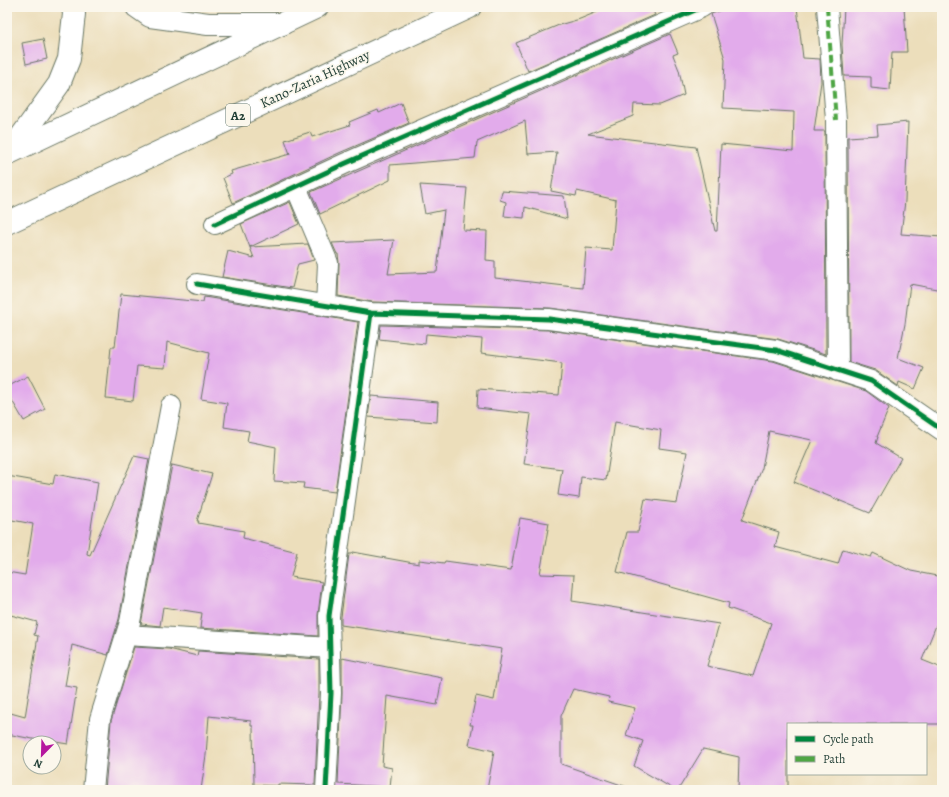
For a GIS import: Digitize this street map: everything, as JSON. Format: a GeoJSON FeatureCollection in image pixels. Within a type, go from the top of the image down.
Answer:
{"type":"FeatureCollection","features":[{"type":"Feature","properties":{"kind":"main road"},"geometry":{"type":"LineString","coordinates":[[8,153],[59,84],[69,59],[74,14],[73,7]]}},
{"type":"Feature","properties":{"kind":"main road"},"geometry":{"type":"LineString","coordinates":[[137,7],[150,16],[208,24],[282,24]]}},
{"type":"Feature","properties":{"kind":"main road"},"geometry":{"type":"LineString","coordinates":[[8,153],[317,7]]}},
{"type":"Feature","properties":{"kind":"main road","name":"Kano-Zaria Highway"},"geometry":{"type":"LineString","coordinates":[[7,223],[470,7]]}},
{"type":"Feature","properties":{"kind":"street"},"geometry":{"type":"LineString","coordinates":[[215,224],[344,164],[702,7]]}},
{"type":"Feature","properties":{"kind":"street"},"geometry":{"type":"LineString","coordinates":[[827,7],[836,120],[838,371]]}},
{"type":"Feature","properties":{"kind":"street"},"geometry":{"type":"LineString","coordinates":[[296,187],[328,263],[326,306]]}},
{"type":"Feature","properties":{"kind":"street"},"geometry":{"type":"LineString","coordinates":[[197,284],[371,313],[549,318],[776,350],[871,381],[942,430]]}},
{"type":"Feature","properties":{"kind":"street"},"geometry":{"type":"LineString","coordinates":[[326,790],[331,693],[329,616],[371,313]]}},
{"type":"Feature","properties":{"kind":"street"},"geometry":{"type":"LineString","coordinates":[[93,790],[100,719],[130,622],[171,406]]}},
{"type":"Feature","properties":{"kind":"street"},"geometry":{"type":"LineString","coordinates":[[126,635],[330,648]]}},
{"type":"Feature","properties":{"kind":"building"},"geometry":{"type":"Polygon","coordinates":[[[609,7],[651,7],[655,15],[528,71],[516,43],[559,25],[580,19],[609,7]]]}},
{"type":"Feature","properties":{"kind":"building"},"geometry":{"type":"Polygon","coordinates":[[[731,7],[797,7],[803,58],[820,59],[821,82],[814,131],[825,131],[826,354],[778,339],[550,308],[372,302],[338,296],[338,254],[332,243],[394,240],[388,274],[437,272],[444,210],[425,214],[420,185],[467,188],[463,230],[487,231],[486,260],[495,261],[495,278],[583,288],[586,248],[612,250],[616,200],[577,191],[576,196],[551,191],[557,152],[528,154],[525,121],[477,142],[475,158],[390,165],[390,180],[320,214],[311,192],[670,34],[678,53],[673,55],[679,70],[684,95],[660,105],[634,104],[633,116],[588,134],[696,147],[715,231],[717,231],[721,144],[793,151],[794,112],[723,108],[725,59],[711,14],[731,7]]]}},
{"type":"Feature","properties":{"kind":"building"},"geometry":{"type":"Polygon","coordinates":[[[844,7],[904,7],[907,52],[892,52],[890,90],[871,88],[871,77],[844,76],[842,45],[844,7]]]}},
{"type":"Feature","properties":{"kind":"building"},"geometry":{"type":"Polygon","coordinates":[[[43,39],[47,59],[26,64],[22,43],[43,39]]]}},
{"type":"Feature","properties":{"kind":"building"},"geometry":{"type":"Polygon","coordinates":[[[401,103],[409,123],[339,153],[233,203],[223,178],[232,174],[231,171],[290,154],[285,140],[310,132],[312,137],[350,125],[349,122],[378,110],[379,113],[401,103]]]}},
{"type":"Feature","properties":{"kind":"building"},"geometry":{"type":"Polygon","coordinates":[[[908,122],[905,201],[901,234],[942,237],[942,290],[910,284],[905,324],[898,358],[924,368],[915,389],[899,382],[898,386],[875,370],[849,362],[848,137],[878,135],[877,125],[908,122]]]}},
{"type":"Feature","properties":{"kind":"building"},"geometry":{"type":"Polygon","coordinates":[[[502,191],[564,196],[567,219],[525,207],[524,218],[504,216],[506,202],[500,200],[502,191]]]}},
{"type":"Feature","properties":{"kind":"building"},"geometry":{"type":"Polygon","coordinates":[[[290,202],[299,224],[250,247],[308,244],[314,260],[298,264],[292,288],[222,277],[228,251],[254,258],[241,224],[290,202]]]}},
{"type":"Feature","properties":{"kind":"building"},"geometry":{"type":"Polygon","coordinates":[[[121,294],[203,302],[204,297],[358,322],[335,492],[303,488],[304,483],[274,481],[276,447],[247,441],[249,431],[224,427],[227,403],[201,399],[209,353],[167,342],[165,368],[137,366],[133,401],[106,398],[111,347],[115,347],[121,294]]]}},
{"type":"Feature","properties":{"kind":"building"},"geometry":{"type":"Polygon","coordinates":[[[381,325],[548,330],[773,361],[866,391],[889,408],[876,443],[901,458],[870,513],[794,482],[812,440],[769,431],[762,468],[742,520],[779,532],[775,547],[838,564],[843,549],[871,557],[873,553],[911,571],[942,577],[942,625],[937,623],[922,660],[942,668],[942,724],[787,723],[788,790],[738,790],[739,757],[703,749],[678,790],[675,790],[634,766],[643,741],[626,735],[635,708],[608,702],[609,697],[573,689],[561,716],[561,764],[627,787],[627,790],[487,790],[494,751],[469,745],[473,725],[470,725],[476,696],[494,700],[502,649],[341,625],[349,554],[352,554],[353,552],[419,564],[419,560],[444,563],[445,561],[511,570],[520,518],[549,523],[540,574],[574,575],[572,601],[719,624],[707,666],[753,676],[771,623],[728,608],[729,603],[617,572],[627,532],[638,532],[645,499],[677,503],[687,452],[659,448],[661,430],[615,422],[606,480],[581,477],[579,498],[558,495],[562,469],[524,464],[531,414],[477,408],[478,389],[559,395],[562,363],[481,353],[482,339],[426,334],[425,344],[379,339],[381,325]]]}},
{"type":"Feature","properties":{"kind":"building"},"geometry":{"type":"Polygon","coordinates":[[[28,376],[45,409],[24,421],[7,392],[7,387],[28,376]]]}},
{"type":"Feature","properties":{"kind":"building"},"geometry":{"type":"Polygon","coordinates":[[[371,396],[438,402],[437,422],[368,417],[371,396]]]}},
{"type":"Feature","properties":{"kind":"building"},"geometry":{"type":"Polygon","coordinates":[[[134,456],[149,459],[119,619],[108,655],[72,645],[65,686],[77,688],[68,744],[62,743],[62,735],[22,735],[22,737],[7,734],[7,712],[25,717],[38,636],[34,635],[37,622],[7,614],[7,572],[25,575],[33,524],[7,519],[7,476],[53,484],[55,474],[98,482],[87,554],[90,555],[134,456]]]}},
{"type":"Feature","properties":{"kind":"building"},"geometry":{"type":"Polygon","coordinates":[[[172,465],[212,474],[197,521],[199,521],[198,523],[244,531],[243,538],[297,552],[291,577],[322,582],[318,615],[318,636],[200,628],[202,613],[163,607],[160,626],[141,624],[172,465]]]}},
{"type":"Feature","properties":{"kind":"building"},"geometry":{"type":"Polygon","coordinates":[[[134,647],[169,649],[197,656],[198,651],[319,659],[315,785],[254,785],[253,726],[251,726],[251,721],[209,716],[206,755],[201,790],[105,790],[111,721],[134,647]]]}},
{"type":"Feature","properties":{"kind":"building"},"geometry":{"type":"Polygon","coordinates":[[[342,658],[442,678],[437,705],[387,696],[382,766],[392,768],[390,787],[338,784],[342,658]]]}},
{"type":"Feature","properties":{"kind":"marked path"},"geometry":{"type":"LineString","coordinates":[[827,7],[836,120]]}},
{"type":"Feature","properties":{"kind":"cycle path"},"geometry":{"type":"LineString","coordinates":[[215,224],[344,164],[702,7]]}},
{"type":"Feature","properties":{"kind":"cycle path"},"geometry":{"type":"LineString","coordinates":[[197,284],[371,313],[549,319],[776,350],[871,381],[942,430]]}},
{"type":"Feature","properties":{"kind":"cycle path"},"geometry":{"type":"LineString","coordinates":[[326,790],[331,693],[329,616],[371,313]]}}]}
